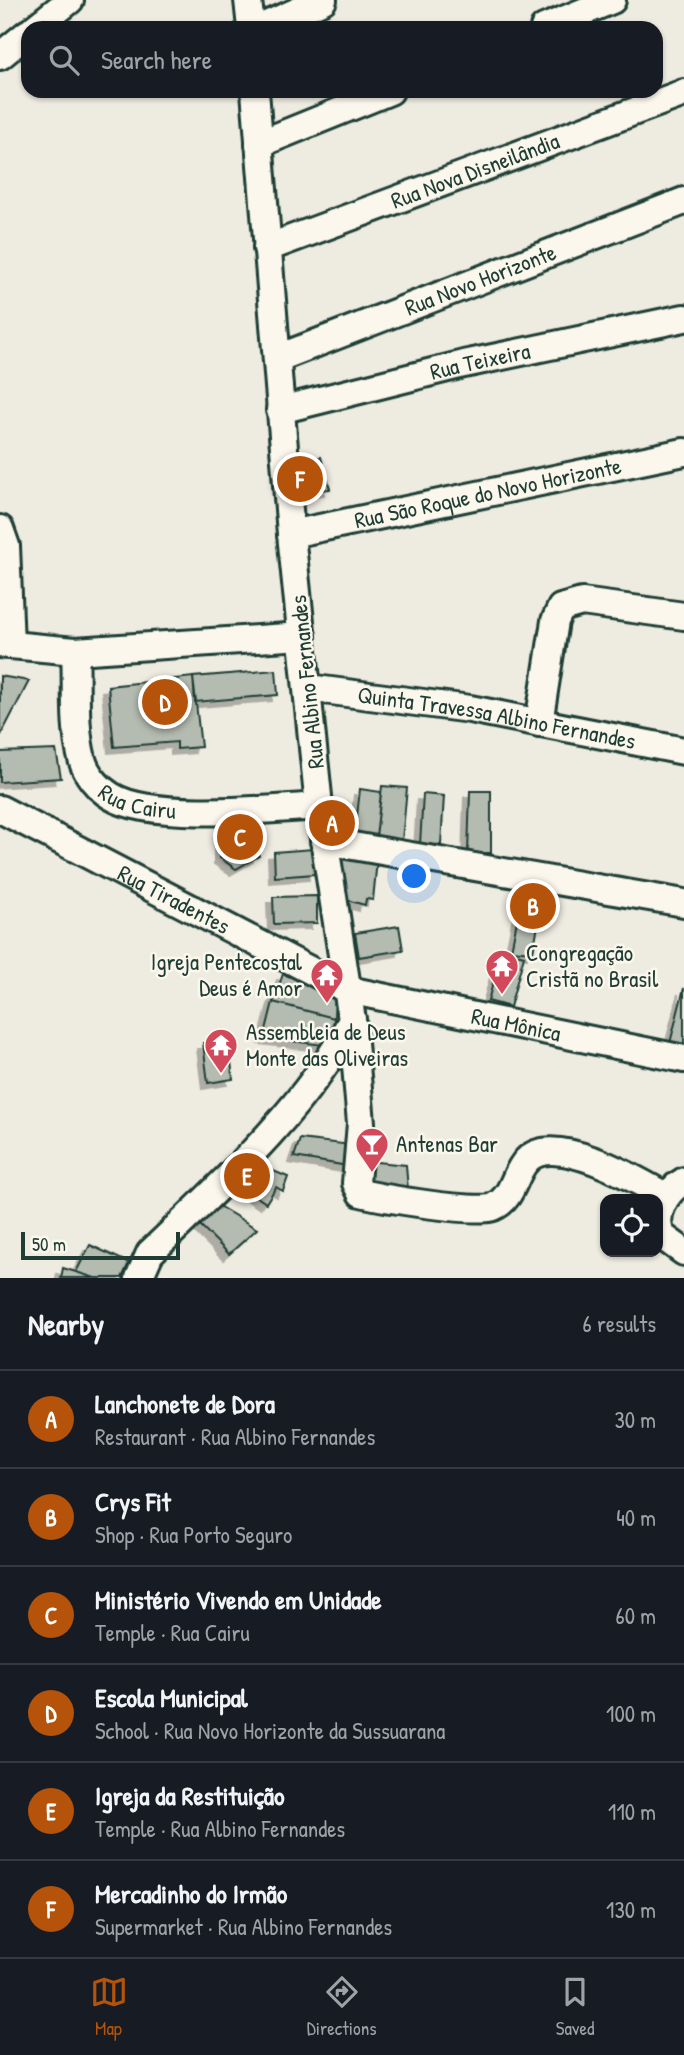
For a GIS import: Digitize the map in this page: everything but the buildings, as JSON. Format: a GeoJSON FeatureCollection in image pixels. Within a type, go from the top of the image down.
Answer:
{"type":"FeatureCollection","features":[{"type":"Feature","properties":{"kind":"street"},"geometry":{"type":"LineString","coordinates":[[248,0],[250,21]]}},
{"type":"Feature","properties":{"kind":"street"},"geometry":{"type":"LineString","coordinates":[[276,21],[323,0]]}},
{"type":"Feature","properties":{"kind":"street"},"geometry":{"type":"LineString","coordinates":[[561,21],[612,0]]}},
{"type":"Feature","properties":{"kind":"street"},"geometry":{"type":"LineString","coordinates":[[42,21],[61,3]]}},
{"type":"Feature","properties":{"kind":"street"},"geometry":{"type":"LineString","coordinates":[[0,56],[21,39]]}},
{"type":"Feature","properties":{"kind":"street","name":"Rua Nova Disneilândia"},"geometry":{"type":"LineString","coordinates":[[267,248],[684,93]]}},
{"type":"Feature","properties":{"kind":"street","name":"Rua Albino Fernandes"},"geometry":{"type":"LineString","coordinates":[[256,98],[291,534],[319,806],[352,1020],[361,1123],[356,1183],[361,1193],[485,1209],[505,1199],[527,1158],[540,1153],[571,1154],[675,1189]]}},
{"type":"Feature","properties":{"kind":"street"},"geometry":{"type":"LineString","coordinates":[[259,144],[373,98]]}},
{"type":"Feature","properties":{"kind":"street","name":"Rua Novo Horizonte"},"geometry":{"type":"LineString","coordinates":[[278,358],[684,201]]}},
{"type":"Feature","properties":{"kind":"street","name":"Rua Teixeira"},"geometry":{"type":"LineString","coordinates":[[280,410],[464,363],[684,318]]}},
{"type":"Feature","properties":{"kind":"street","name":"Rua São Roque do Novo Horizonte"},"geometry":{"type":"LineString","coordinates":[[291,534],[684,452]]}},
{"type":"Feature","properties":{"kind":"street"},"geometry":{"type":"LineString","coordinates":[[0,529],[6,546],[5,645],[75,651],[302,636]]}},
{"type":"Feature","properties":{"kind":"street"},"geometry":{"type":"LineString","coordinates":[[539,723],[555,621],[561,608],[571,602],[582,602],[684,616]]}},
{"type":"Feature","properties":{"kind":"street","name":"Rua Cairu"},"geometry":{"type":"LineString","coordinates":[[75,651],[82,759],[91,779],[112,797],[177,810],[219,812],[319,806]]}},
{"type":"Feature","properties":{"kind":"street","name":"Quinta Travessa Albino Fernandes"},"geometry":{"type":"LineString","coordinates":[[308,688],[470,709],[684,751]]}},
{"type":"Feature","properties":{"kind":"street","name":"Rua Tiradentes"},"geometry":{"type":"LineString","coordinates":[[0,809],[348,990]]}},
{"type":"Feature","properties":{"kind":"street"},"geometry":{"type":"LineString","coordinates":[[324,841],[684,903]]}},
{"type":"Feature","properties":{"kind":"street","name":"Rua Mônica"},"geometry":{"type":"LineString","coordinates":[[348,990],[684,1059]]}},
{"type":"Feature","properties":{"kind":"street"},"geometry":{"type":"LineString","coordinates":[[139,1278],[150,1253],[301,1096],[338,1046],[352,1020]]}},
{"type":"Feature","properties":{"kind":"street"},"geometry":{"type":"LineString","coordinates":[[675,1189],[659,1231],[666,1241],[684,1252]]}},
{"type":"Feature","properties":{"kind":"place","name":"Mercadinho do Irmão"},"geometry":{"type":"Point","coordinates":[300,479]}},
{"type":"Feature","properties":{"kind":"place","name":"Escola Municipal"},"geometry":{"type":"Point","coordinates":[165,702]}},
{"type":"Feature","properties":{"kind":"place","name":"Lanchonete de Dora"},"geometry":{"type":"Point","coordinates":[332,823]}},
{"type":"Feature","properties":{"kind":"place","name":"Ministério Vivendo em Unidade"},"geometry":{"type":"Point","coordinates":[240,837]}},
{"type":"Feature","properties":{"kind":"place","name":"Crys Fit"},"geometry":{"type":"Point","coordinates":[533,906]}},
{"type":"Feature","properties":{"kind":"place","name":"Congregação Cristã no Brasil"},"geometry":{"type":"Point","coordinates":[502,996]}},
{"type":"Feature","properties":{"kind":"place","name":"Igreja Pentecostal Deus é Amor"},"geometry":{"type":"Point","coordinates":[327,1005]}},
{"type":"Feature","properties":{"kind":"place","name":"Assembleia de Deus Monte das Oliveiras"},"geometry":{"type":"Point","coordinates":[221,1075]}},
{"type":"Feature","properties":{"kind":"place","name":"Antenas Bar"},"geometry":{"type":"Point","coordinates":[372,1174]}},
{"type":"Feature","properties":{"kind":"place","name":"Igreja da Restituição"},"geometry":{"type":"Point","coordinates":[247,1176]}}]}
